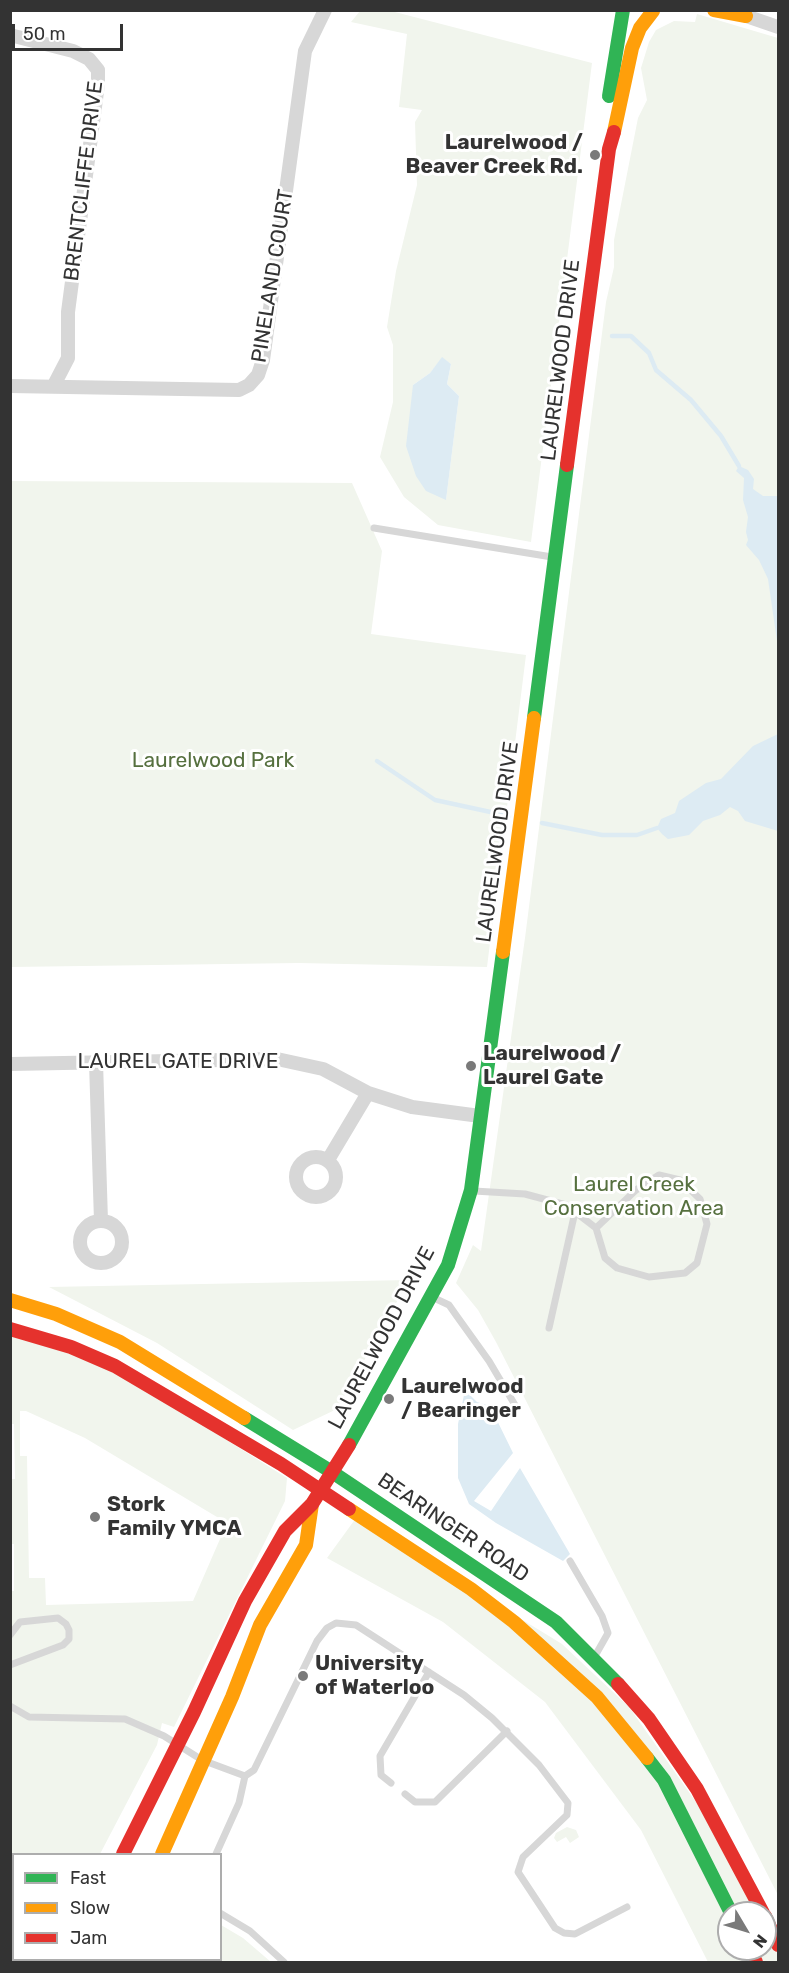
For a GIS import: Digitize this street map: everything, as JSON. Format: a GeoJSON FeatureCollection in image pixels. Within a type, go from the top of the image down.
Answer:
{"type":"FeatureCollection","features":[{"type":"Feature","properties":{"kind":"street","name":"PINELAND COURT"},"geometry":{"type":"LineString","coordinates":[[10,386],[239,390],[249,385],[258,375],[263,360],[305,51],[326,10]]}},
{"type":"Feature","properties":{"kind":"street","name":"LAURELWOOD DRIVE"},"geometry":{"type":"LineString","coordinates":[[609,149],[606,123],[623,10]]}},
{"type":"Feature","properties":{"kind":"street"},"geometry":{"type":"LineString","coordinates":[[642,10],[653,11]]}},
{"type":"Feature","properties":{"kind":"street"},"geometry":{"type":"LineString","coordinates":[[714,10],[740,13],[778,27]]}},
{"type":"Feature","properties":{"kind":"street","name":"LAURELWOOD DRIVE"},"geometry":{"type":"LineString","coordinates":[[162,1853],[181,1816],[202,1760],[232,1697],[260,1625],[306,1545],[312,1504],[448,1265],[471,1190],[609,149],[620,113],[632,48],[640,27],[653,11]]}},
{"type":"Feature","properties":{"kind":"street","name":"BRENTCLIFFE DRIVE"},"geometry":{"type":"LineString","coordinates":[[10,35],[73,51],[89,58],[98,70],[68,312],[68,358],[54,385]]}},
{"type":"Feature","properties":{"kind":"street","name":"LAUREL GATE DRIVE"},"geometry":{"type":"LineString","coordinates":[[10,1064],[277,1059],[323,1069],[368,1093],[412,1107],[480,1116]]}},
{"type":"Feature","properties":{"kind":"street"},"geometry":{"type":"LineString","coordinates":[[96,1062],[101,1221]]}},
{"type":"Feature","properties":{"kind":"street"},"geometry":{"type":"LineString","coordinates":[[328,1160],[368,1093]]}},
{"type":"Feature","properties":{"kind":"street","name":"BEARINGER ROAD"},"geometry":{"type":"LineString","coordinates":[[10,1300],[56,1314],[120,1342],[332,1472],[556,1622],[649,1719],[698,1790],[757,1901]]}},
{"type":"Feature","properties":{"kind":"street","name":"BEARINGER ROAD"},"geometry":{"type":"LineString","coordinates":[[10,1329],[71,1347],[115,1366],[281,1464],[471,1589],[514,1622],[597,1697],[664,1780],[725,1901]]}},
{"type":"Feature","properties":{"kind":"street","name":"LAURELWOOD DRIVE"},"geometry":{"type":"LineString","coordinates":[[124,1853],[178,1745],[245,1601],[285,1531],[312,1504]]}},
{"type":"Feature","properties":{"kind":"lane"},"geometry":{"type":"LineString","coordinates":[[374,528],[556,558]]}},
{"type":"Feature","properties":{"kind":"lane"},"geometry":{"type":"LineString","coordinates":[[471,1190],[525,1194],[566,1204],[596,1228],[605,1258],[617,1268],[649,1277],[685,1273],[697,1263],[706,1224],[700,1199],[680,1180],[659,1174],[636,1190],[596,1228]]}},
{"type":"Feature","properties":{"kind":"lane"},"geometry":{"type":"LineString","coordinates":[[549,1328],[575,1212]]}},
{"type":"Feature","properties":{"kind":"lane"},"geometry":{"type":"LineString","coordinates":[[432,1296],[449,1305],[489,1361],[515,1406]]}},
{"type":"Feature","properties":{"kind":"lane"},"geometry":{"type":"LineString","coordinates":[[570,1562],[602,1616],[608,1633],[593,1658]]}},
{"type":"Feature","properties":{"kind":"lane"},"geometry":{"type":"LineString","coordinates":[[10,1635],[20,1622],[58,1618],[66,1624],[69,1630],[69,1639],[63,1645],[10,1665]]}},
{"type":"Feature","properties":{"kind":"lane"},"geometry":{"type":"LineString","coordinates":[[216,1853],[239,1803],[245,1776],[254,1770],[317,1641],[331,1625],[342,1622],[356,1625],[464,1695],[507,1731],[539,1765],[568,1803],[567,1815],[518,1864],[520,1878],[550,1922],[564,1933],[575,1934],[627,1907]]}},
{"type":"Feature","properties":{"kind":"lane"},"geometry":{"type":"LineString","coordinates":[[391,1783],[381,1775],[380,1756],[429,1672]]}},
{"type":"Feature","properties":{"kind":"lane"},"geometry":{"type":"LineString","coordinates":[[10,1706],[28,1717],[125,1719],[178,1745],[202,1760],[245,1776]]}},
{"type":"Feature","properties":{"kind":"lane"},"geometry":{"type":"LineString","coordinates":[[405,1794],[415,1802],[435,1802],[507,1731]]}},
{"type":"Feature","properties":{"kind":"lane"},"geometry":{"type":"LineString","coordinates":[[222,1914],[244,1926],[284,1962]]}},
{"type":"Feature","properties":{"kind":"green space"},"geometry":{"type":"Polygon","coordinates":[[[360,11],[391,11],[592,63],[531,542],[438,525],[404,497],[380,457],[393,402],[393,345],[387,327],[396,271],[417,185],[415,122],[422,110],[399,107],[407,34],[351,22],[360,11]],[[442,358],[430,373],[413,385],[446,500],[459,396],[447,384],[451,364],[442,358]]]}},
{"type":"Feature","properties":{"kind":"green space","name":"Laurel Creek Conservation Area"},"geometry":{"type":"Polygon","coordinates":[[[697,14],[778,38],[778,1895],[496,1342],[478,1310],[456,1283],[473,1245],[481,1251],[525,938],[606,302],[614,267],[614,240],[638,118],[647,100],[641,68],[649,42],[656,30],[674,21],[695,22],[697,14]]]}},
{"type":"Feature","properties":{"kind":"green space","name":"Laurelwood Park"},"geometry":{"type":"Polygon","coordinates":[[[10,481],[352,483],[382,551],[371,634],[526,655],[487,967],[299,963],[11,967],[10,481]]]}},
{"type":"Feature","properties":{"kind":"green space"},"geometry":{"type":"Polygon","coordinates":[[[409,1280],[337,1409],[293,1430],[157,1343],[49,1287],[409,1280]]]}},
{"type":"Feature","properties":{"kind":"green space"},"geometry":{"type":"Polygon","coordinates":[[[10,1328],[104,1363],[287,1478],[285,1501],[174,1727],[162,1723],[157,1745],[101,1853],[12,1853],[12,1961],[33,1962],[10,1962],[10,1591],[14,1591],[14,1544],[10,1544],[10,1479],[15,1479],[14,1424],[10,1424],[10,1328]],[[20,1411],[20,1456],[27,1456],[29,1578],[45,1578],[46,1605],[193,1601],[227,1523],[85,1438],[26,1411],[20,1411]]]}},
{"type":"Feature","properties":{"kind":"green space"},"geometry":{"type":"Polygon","coordinates":[[[356,1518],[562,1644],[629,1707],[698,1805],[750,1901],[717,1901],[717,1961],[777,1961],[777,1951],[778,1962],[708,1962],[641,1830],[545,1702],[443,1622],[327,1558],[356,1518]]]}},
{"type":"Feature","properties":{"kind":"green space"},"geometry":{"type":"Polygon","coordinates":[[[567,1827],[576,1830],[579,1837],[570,1843],[566,1837],[557,1842],[554,1838],[556,1833],[567,1827]]]}},
{"type":"Feature","properties":{"kind":"green space"},"geometry":{"type":"Polygon","coordinates":[[[222,1926],[243,1938],[271,1962],[131,1962],[222,1961],[222,1926]]]}},
{"type":"Feature","properties":{"kind":"shaded area"},"geometry":{"type":"Polygon","coordinates":[[[442,357],[451,364],[447,384],[459,396],[446,500],[426,491],[416,476],[406,446],[413,385],[430,373],[442,357]]]}},
{"type":"Feature","properties":{"kind":"shaded area"},"geometry":{"type":"Polygon","coordinates":[[[739,466],[748,470],[754,479],[753,489],[763,496],[778,496],[778,648],[768,579],[759,560],[746,545],[748,517],[743,500],[744,478],[736,471],[739,466]]]}},
{"type":"Feature","properties":{"kind":"shaded area"},"geometry":{"type":"Polygon","coordinates":[[[778,734],[778,831],[745,821],[738,811],[730,807],[720,815],[703,821],[689,835],[668,839],[657,828],[661,819],[675,813],[679,801],[706,783],[721,779],[753,746],[778,734]]]}},
{"type":"Feature","properties":{"kind":"shaded area"},"geometry":{"type":"Polygon","coordinates":[[[465,1390],[477,1402],[490,1406],[513,1453],[474,1501],[491,1511],[520,1468],[570,1554],[563,1561],[496,1523],[469,1504],[458,1478],[458,1424],[465,1390]]]}},
{"type":"Feature","properties":{"kind":"waterway"},"geometry":{"type":"LineString","coordinates":[[612,336],[631,336],[649,353],[656,370],[691,400],[721,436],[739,466]]}},
{"type":"Feature","properties":{"kind":"waterway"},"geometry":{"type":"LineString","coordinates":[[377,761],[435,800],[509,816]]}},
{"type":"Feature","properties":{"kind":"waterway"},"geometry":{"type":"LineString","coordinates":[[542,823],[602,835],[637,835],[657,828]]}},
{"type":"Feature","properties":{"kind":"traffic: fast"},"geometry":{"type":"LineString","coordinates":[[609,96],[623,10]]}},
{"type":"Feature","properties":{"kind":"traffic: fast"},"geometry":{"type":"LineString","coordinates":[[534,718],[567,465]]}},
{"type":"Feature","properties":{"kind":"traffic: fast"},"geometry":{"type":"LineString","coordinates":[[349,1445],[448,1265],[471,1190],[503,952]]}},
{"type":"Feature","properties":{"kind":"traffic: fast"},"geometry":{"type":"LineString","coordinates":[[244,1418],[332,1472],[556,1622],[618,1684]]}},
{"type":"Feature","properties":{"kind":"traffic: fast"},"geometry":{"type":"LineString","coordinates":[[647,1758],[664,1780],[725,1901]]}},
{"type":"Feature","properties":{"kind":"traffic: slow"},"geometry":{"type":"LineString","coordinates":[[714,10],[746,16]]}},
{"type":"Feature","properties":{"kind":"traffic: slow"},"geometry":{"type":"LineString","coordinates":[[614,132],[632,48],[640,28],[653,11]]}},
{"type":"Feature","properties":{"kind":"traffic: slow"},"geometry":{"type":"LineString","coordinates":[[503,952],[534,718]]}},
{"type":"Feature","properties":{"kind":"traffic: slow"},"geometry":{"type":"LineString","coordinates":[[10,1300],[56,1314],[120,1342],[244,1418]]}},
{"type":"Feature","properties":{"kind":"traffic: slow"},"geometry":{"type":"LineString","coordinates":[[162,1853],[232,1697],[260,1625],[306,1545],[312,1504]]}},
{"type":"Feature","properties":{"kind":"traffic: slow"},"geometry":{"type":"LineString","coordinates":[[349,1509],[471,1589],[514,1622],[597,1697],[647,1758]]}},
{"type":"Feature","properties":{"kind":"traffic: jam"},"geometry":{"type":"LineString","coordinates":[[567,465],[609,149],[614,132]]}},
{"type":"Feature","properties":{"kind":"traffic: jam"},"geometry":{"type":"LineString","coordinates":[[10,1329],[71,1347],[115,1366],[281,1464],[349,1509]]}},
{"type":"Feature","properties":{"kind":"traffic: jam"},"geometry":{"type":"LineString","coordinates":[[124,1853],[194,1712],[245,1601],[285,1531],[312,1504],[349,1445]]}},
{"type":"Feature","properties":{"kind":"traffic: jam"},"geometry":{"type":"LineString","coordinates":[[618,1684],[649,1719],[697,1789],[757,1901]]}},
{"type":"Feature","properties":{"kind":"place","name":"Laurelwood / Beaver Creek Rd."},"geometry":{"type":"Point","coordinates":[595,155]}},
{"type":"Feature","properties":{"kind":"place","name":"Laurelwood / Laurel Gate"},"geometry":{"type":"Point","coordinates":[471,1066]}},
{"type":"Feature","properties":{"kind":"place","name":"Laurelwood / Bearinger"},"geometry":{"type":"Point","coordinates":[389,1399]}},
{"type":"Feature","properties":{"kind":"place","name":"Stork Family YMCA"},"geometry":{"type":"Point","coordinates":[95,1517]}},
{"type":"Feature","properties":{"kind":"place","name":"University of Waterloo"},"geometry":{"type":"Point","coordinates":[303,1676]}}]}
